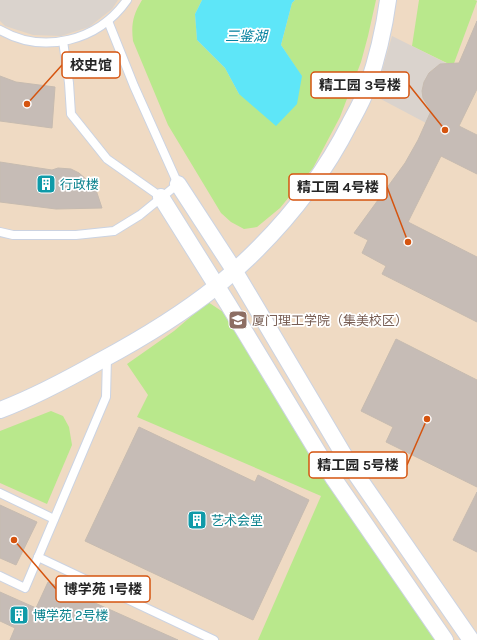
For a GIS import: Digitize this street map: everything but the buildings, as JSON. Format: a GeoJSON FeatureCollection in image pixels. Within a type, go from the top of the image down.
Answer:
{"type":"FeatureCollection","features":[{"type":"Feature","properties":{"kind":"street"},"geometry":{"type":"LineString","coordinates":[[0,410],[27,399],[146,336],[217,286],[248,259],[315,183],[338,146],[366,89],[377,55],[388,0]]}},
{"type":"Feature","properties":{"kind":"street"},"geometry":{"type":"LineString","coordinates":[[178,184],[234,270],[351,467],[471,640]]}},
{"type":"Feature","properties":{"kind":"street"},"geometry":{"type":"LineString","coordinates":[[161,197],[334,479],[445,640]]}},
{"type":"Feature","properties":{"kind":"lane"},"geometry":{"type":"LineString","coordinates":[[0,30],[19,38],[38,42],[75,39],[93,32],[108,21],[120,10],[127,0]]}},
{"type":"Feature","properties":{"kind":"lane"},"geometry":{"type":"LineString","coordinates":[[0,232],[13,235],[76,234],[114,231],[140,215],[178,184],[134,86],[108,21]]}},
{"type":"Feature","properties":{"kind":"lane"},"geometry":{"type":"LineString","coordinates":[[63,41],[69,83],[71,114],[107,159],[161,197]]}},
{"type":"Feature","properties":{"kind":"lane"},"geometry":{"type":"LineString","coordinates":[[0,576],[25,588],[106,397],[107,357]]}},
{"type":"Feature","properties":{"kind":"lane"},"geometry":{"type":"LineString","coordinates":[[0,493],[54,519]]}},
{"type":"Feature","properties":{"kind":"lane"},"geometry":{"type":"LineString","coordinates":[[38,557],[214,640]]}},
{"type":"Feature","properties":{"kind":"shaded area","name":"厦门理工学院（集美校区）"},"geometry":{"type":"Polygon","coordinates":[[[0,0],[477,0],[477,640],[0,640],[0,0]]]}},
{"type":"Feature","properties":{"kind":"shaded area"},"geometry":{"type":"Polygon","coordinates":[[[0,0],[118,0],[112,9],[89,27],[61,36],[33,35],[5,26],[0,21],[0,0]]]}},
{"type":"Feature","properties":{"kind":"shaded area"},"geometry":{"type":"Polygon","coordinates":[[[392,36],[448,64],[440,64],[428,75],[423,98],[431,111],[426,123],[375,96],[392,36]]]}},
{"type":"Feature","properties":{"kind":"green space"},"geometry":{"type":"Polygon","coordinates":[[[142,0],[202,0],[195,14],[197,40],[225,68],[239,94],[302,77],[281,45],[292,3],[295,0],[376,0],[361,62],[340,117],[313,168],[280,208],[257,227],[244,229],[231,222],[221,213],[168,125],[133,41],[133,20],[142,0]]]}},
{"type":"Feature","properties":{"kind":"green space"},"geometry":{"type":"Polygon","coordinates":[[[419,0],[477,1],[453,66],[412,46],[419,0]]]}},
{"type":"Feature","properties":{"kind":"green space"},"geometry":{"type":"Polygon","coordinates":[[[208,302],[223,312],[324,476],[436,640],[258,640],[321,496],[137,417],[148,395],[127,364],[174,331],[208,302]]]}},
{"type":"Feature","properties":{"kind":"green space"},"geometry":{"type":"Polygon","coordinates":[[[51,411],[63,416],[69,427],[72,445],[47,504],[0,483],[0,431],[51,411]]]}},
{"type":"Feature","properties":{"kind":"water","name":"三鉴湖"},"geometry":{"type":"Polygon","coordinates":[[[202,0],[295,0],[292,3],[281,45],[302,76],[297,104],[276,126],[239,94],[225,68],[197,40],[195,14],[202,0]]]}},
{"type":"Feature","properties":{"kind":"place","name":"校史馆"},"geometry":{"type":"Point","coordinates":[27,104]}},
{"type":"Feature","properties":{"kind":"place","name":"精工园 3号楼"},"geometry":{"type":"Point","coordinates":[445,130]}},
{"type":"Feature","properties":{"kind":"place","name":"行政楼"},"geometry":{"type":"Point","coordinates":[46,184]}},
{"type":"Feature","properties":{"kind":"place","name":"精工园 4号楼"},"geometry":{"type":"Point","coordinates":[408,242]}},
{"type":"Feature","properties":{"kind":"place","name":"厦门理工学院（集美校区）"},"geometry":{"type":"Point","coordinates":[238,320]}},
{"type":"Feature","properties":{"kind":"place","name":"精工园 5号楼"},"geometry":{"type":"Point","coordinates":[427,419]}},
{"type":"Feature","properties":{"kind":"place","name":"艺术会堂"},"geometry":{"type":"Point","coordinates":[197,520]}},
{"type":"Feature","properties":{"kind":"place","name":"博学苑 1号楼"},"geometry":{"type":"Point","coordinates":[14,540]}},
{"type":"Feature","properties":{"kind":"place","name":"博学苑 2号楼"},"geometry":{"type":"Point","coordinates":[19,615]}}]}
